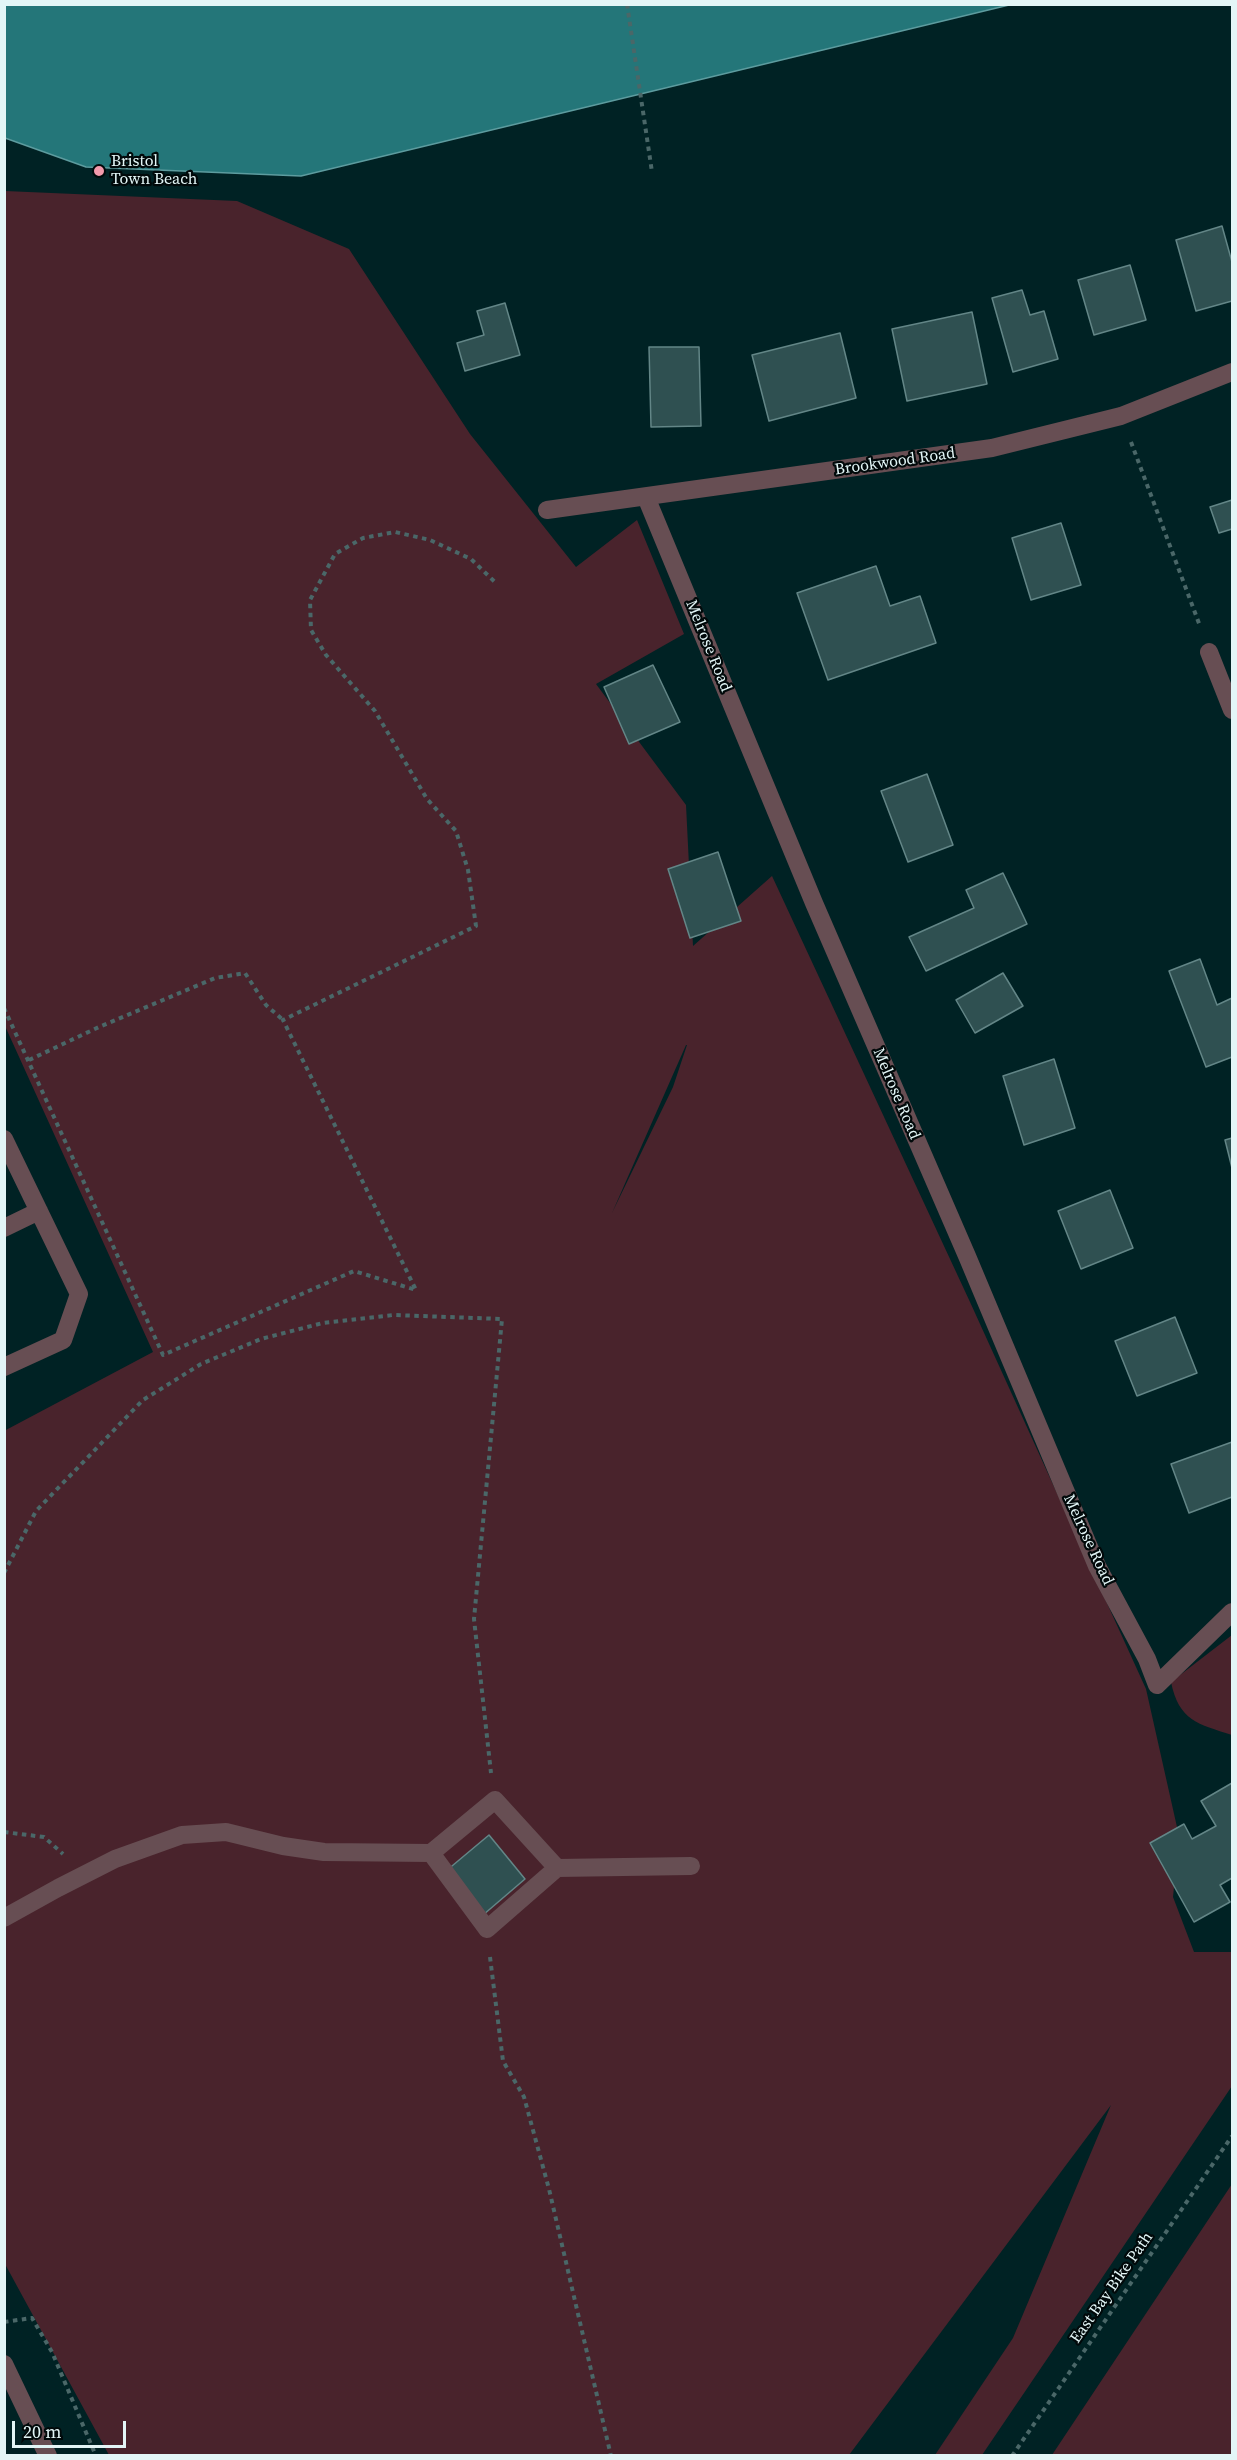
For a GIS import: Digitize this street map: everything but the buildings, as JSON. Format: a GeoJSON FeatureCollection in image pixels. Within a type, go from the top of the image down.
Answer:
{"type":"FeatureCollection","features":[{"type":"Feature","properties":{"kind":"street","name":"Brookwood Road"},"geometry":{"type":"LineString","coordinates":[[547,510],[992,448],[1121,416],[1233,372]]}},
{"type":"Feature","properties":{"kind":"street","name":"Melrose Road"},"geometry":{"type":"LineString","coordinates":[[646,497],[813,903],[967,1256],[1093,1555],[1147,1659],[1157,1685],[1233,1612]]}},
{"type":"Feature","properties":{"kind":"street"},"geometry":{"type":"LineString","coordinates":[[1209,652],[1233,710]]}},
{"type":"Feature","properties":{"kind":"street"},"geometry":{"type":"LineString","coordinates":[[4,1139],[79,1294],[63,1340],[4,1367]]}},
{"type":"Feature","properties":{"kind":"street"},"geometry":{"type":"LineString","coordinates":[[4,1228],[39,1211]]}},
{"type":"Feature","properties":{"kind":"street"},"geometry":{"type":"LineString","coordinates":[[4,1918],[115,1859],[182,1835],[226,1832],[283,1846],[324,1852],[431,1853],[495,1800],[557,1868]]}},
{"type":"Feature","properties":{"kind":"street"},"geometry":{"type":"LineString","coordinates":[[431,1853],[487,1929],[557,1868],[690,1866]]}},
{"type":"Feature","properties":{"kind":"street"},"geometry":{"type":"LineString","coordinates":[[4,2364],[48,2456]]}},
{"type":"Feature","properties":{"kind":"path"},"geometry":{"type":"LineString","coordinates":[[627,4],[652,172]]}},
{"type":"Feature","properties":{"kind":"path"},"geometry":{"type":"LineString","coordinates":[[1121,416],[1209,652]]}},
{"type":"Feature","properties":{"kind":"path"},"geometry":{"type":"LineString","coordinates":[[283,1020],[476,926],[468,870],[456,831],[427,799],[375,711],[326,655],[311,630],[310,600],[335,554],[363,538],[395,532],[430,540],[471,559],[496,583]]}},
{"type":"Feature","properties":{"kind":"path"},"geometry":{"type":"LineString","coordinates":[[4,1008],[163,1355],[354,1271],[416,1290],[283,1020],[266,1005],[246,973],[215,978],[29,1060]]}},
{"type":"Feature","properties":{"kind":"path"},"geometry":{"type":"LineString","coordinates":[[4,1573],[36,1511],[143,1400],[201,1364],[261,1339],[323,1323],[393,1315],[502,1318],[474,1619],[495,1800]]}},
{"type":"Feature","properties":{"kind":"path"},"geometry":{"type":"LineString","coordinates":[[4,1832],[44,1837],[83,1875]]}},
{"type":"Feature","properties":{"kind":"path"},"geometry":{"type":"LineString","coordinates":[[487,1929],[503,2061],[524,2097],[549,2189],[611,2456]]}},
{"type":"Feature","properties":{"kind":"path","name":"East Bay Bike Path"},"geometry":{"type":"LineString","coordinates":[[1012,2456],[1233,2136]]}},
{"type":"Feature","properties":{"kind":"path"},"geometry":{"type":"LineString","coordinates":[[4,2322],[32,2318],[51,2352],[96,2456]]}},
{"type":"Feature","properties":{"kind":"shaded area"},"geometry":{"type":"Polygon","coordinates":[[[5,191],[237,201],[349,249],[470,434],[576,567],[637,520],[684,634],[596,684],[686,805],[693,946],[772,876],[970,1302],[1146,1689],[1179,1836],[1173,1897],[1194,1952],[1232,1952],[1232,2086],[982,2455],[935,2455],[1013,2338],[1111,2105],[849,2455],[109,2455],[5,2264],[4,1431],[153,1352],[5,1026],[5,191]],[[687,1045],[612,1213],[673,1087],[687,1045]]]}},
{"type":"Feature","properties":{"kind":"shaded area"},"geometry":{"type":"Polygon","coordinates":[[[1232,1635],[1232,1735],[1200,1724],[1185,1713],[1179,1705],[1171,1682],[1232,1635]]]}},
{"type":"Feature","properties":{"kind":"shaded area"},"geometry":{"type":"Polygon","coordinates":[[[1232,2184],[1232,2455],[1052,2455],[1232,2184]]]}},
{"type":"Feature","properties":{"kind":"water"},"geometry":{"type":"Polygon","coordinates":[[[5,4],[1009,5],[301,176],[86,167],[5,138],[5,4]]]}},
{"type":"Feature","properties":{"kind":"place","name":"Bristol Town Beach"},"geometry":{"type":"Point","coordinates":[99,171]}}]}
